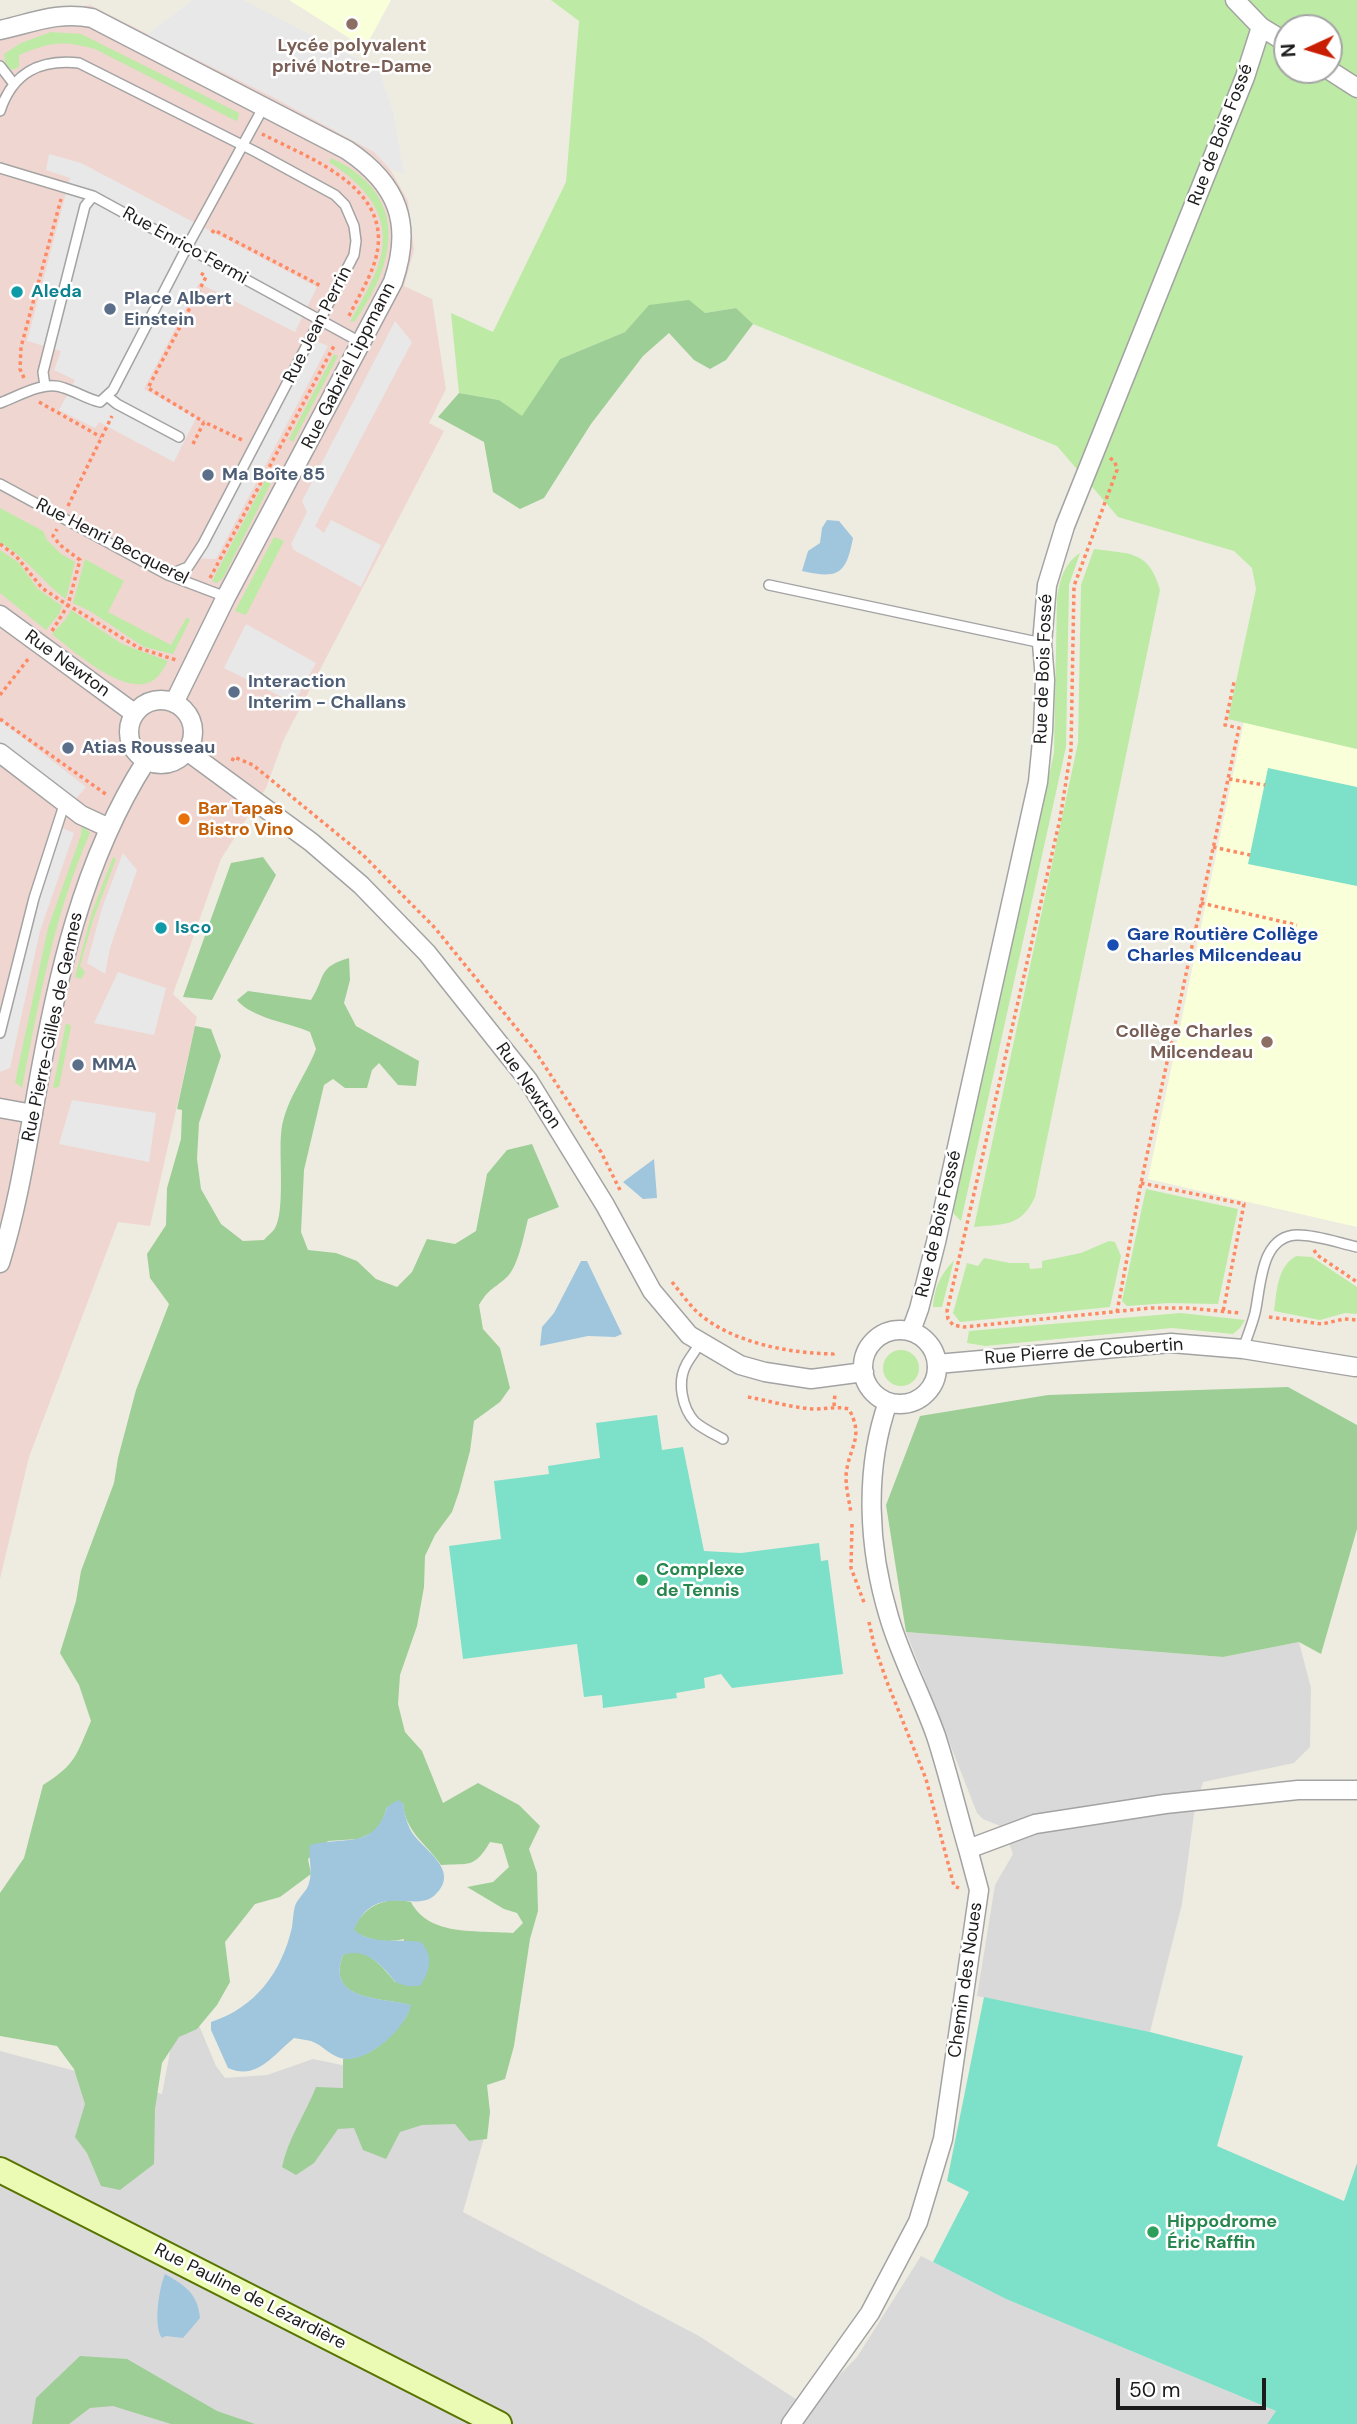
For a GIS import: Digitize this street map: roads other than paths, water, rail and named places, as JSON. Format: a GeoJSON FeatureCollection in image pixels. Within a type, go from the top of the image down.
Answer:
{"type":"FeatureCollection","features":[{"type":"Feature","properties":{"kind":"main road","name":"Rue Pauline de Lézardière"},"geometry":{"type":"LineString","coordinates":[[0,2170],[499,2424]]}},
{"type":"Feature","properties":{"kind":"street"},"geometry":{"type":"LineString","coordinates":[[1234,0],[1261,27],[1273,34]]}},
{"type":"Feature","properties":{"kind":"street","name":"Rue Gabriel Lippmann"},"geometry":{"type":"LineString","coordinates":[[0,30],[60,15],[74,14],[92,18],[347,150],[367,163],[381,177],[400,218],[401,260],[393,282],[226,597],[174,703]]}},
{"type":"Feature","properties":{"kind":"street","name":"Rue de Bois Fossé"},"geometry":{"type":"LineString","coordinates":[[911,1331],[936,1242],[1038,782],[1043,731],[1045,680],[1042,643],[1047,585],[1065,526],[1224,132],[1261,27]]}},
{"type":"Feature","properties":{"kind":"street","name":"Rue Newton"},"geometry":{"type":"LineString","coordinates":[[0,615],[134,713]]}},
{"type":"Feature","properties":{"kind":"street"},"geometry":{"type":"LineString","coordinates":[[161,699],[174,703],[189,716],[193,734],[187,751],[176,761],[161,764],[146,761],[133,748],[128,730],[134,713],[146,703],[161,699]]}},
{"type":"Feature","properties":{"kind":"street","name":"Rue Newton"},"geometry":{"type":"LineString","coordinates":[[187,751],[311,842],[361,885],[427,953],[528,1080],[605,1205],[652,1291],[689,1335],[740,1365],[765,1372],[811,1379],[864,1373]]}},
{"type":"Feature","properties":{"kind":"street"},"geometry":{"type":"LineString","coordinates":[[0,753],[82,815],[109,828]]}},
{"type":"Feature","properties":{"kind":"street","name":"Rue Pierre-Gilles de Gennes"},"geometry":{"type":"LineString","coordinates":[[0,1263],[7,1204],[33,1114],[66,951],[82,896],[109,828],[146,761]]}},
{"type":"Feature","properties":{"kind":"street"},"geometry":{"type":"LineString","coordinates":[[0,1108],[33,1114]]}},
{"type":"Feature","properties":{"kind":"street"},"geometry":{"type":"LineString","coordinates":[[896,1330],[911,1331],[924,1338],[933,1350],[937,1364],[935,1378],[928,1391],[916,1400],[902,1404],[888,1402],[876,1395],[868,1385],[864,1373],[864,1358],[871,1344],[882,1334],[896,1330]]}},
{"type":"Feature","properties":{"kind":"street","name":"Rue Pierre de Coubertin"},"geometry":{"type":"LineString","coordinates":[[937,1364],[1171,1343],[1243,1349],[1356,1367]]}},
{"type":"Feature","properties":{"kind":"street"},"geometry":{"type":"LineString","coordinates":[[888,1402],[877,1446],[872,1493],[871,1514],[878,1572],[892,1628],[936,1736],[968,1849],[1035,1824],[1165,1804],[1298,1790],[1357,1790]]}},
{"type":"Feature","properties":{"kind":"street","name":"Chemin des Noues"},"geometry":{"type":"LineString","coordinates":[[791,2424],[870,2314],[918,2222],[943,2139],[979,1890],[968,1849]]}},
{"type":"Feature","properties":{"kind":"lane","name":"Rue Jean Perrin"},"geometry":{"type":"LineString","coordinates":[[13,84],[46,62],[79,63],[243,145],[335,195],[351,216],[356,240],[354,255],[314,334],[203,544],[188,567],[168,575]]}},
{"type":"Feature","properties":{"kind":"lane"},"geometry":{"type":"LineString","coordinates":[[0,66],[13,84],[0,111]]}},
{"type":"Feature","properties":{"kind":"lane"},"geometry":{"type":"LineString","coordinates":[[0,403],[45,386],[62,386],[100,402],[113,390],[263,108]]}},
{"type":"Feature","properties":{"kind":"lane","name":"Rue Enrico Fermi"},"geometry":{"type":"LineString","coordinates":[[0,168],[93,196],[362,343]]}},
{"type":"Feature","properties":{"kind":"lane"},"geometry":{"type":"LineString","coordinates":[[45,386],[43,372],[86,206],[93,196]]}},
{"type":"Feature","properties":{"kind":"lane"},"geometry":{"type":"LineString","coordinates":[[107,396],[179,438]]}},
{"type":"Feature","properties":{"kind":"lane","name":"Rue Henri Becquerel"},"geometry":{"type":"LineString","coordinates":[[0,484],[168,575],[226,597]]}},
{"type":"Feature","properties":{"kind":"lane"},"geometry":{"type":"LineString","coordinates":[[769,585],[1042,643]]}},
{"type":"Feature","properties":{"kind":"lane"},"geometry":{"type":"LineString","coordinates":[[0,1033],[34,898],[65,802]]}},
{"type":"Feature","properties":{"kind":"lane"},"geometry":{"type":"LineString","coordinates":[[1243,1349],[1269,1253],[1277,1243],[1286,1237],[1298,1235],[1357,1247]]}},
{"type":"Feature","properties":{"kind":"lane"},"geometry":{"type":"LineString","coordinates":[[700,1342],[685,1366],[681,1381],[683,1397],[695,1422],[723,1438]]}},
{"type":"Feature","properties":{"kind":"water"},"geometry":{"type":"Polygon","coordinates":[[[827,520],[839,521],[853,538],[847,560],[843,567],[832,574],[802,571],[808,551],[820,543],[822,528],[827,520]]]}},
{"type":"Feature","properties":{"kind":"water"},"geometry":{"type":"Polygon","coordinates":[[[654,1159],[657,1198],[643,1199],[623,1182],[654,1159]]]}},
{"type":"Feature","properties":{"kind":"water"},"geometry":{"type":"Polygon","coordinates":[[[581,1261],[587,1261],[622,1334],[615,1337],[588,1336],[540,1346],[542,1327],[554,1313],[581,1261]]]}},
{"type":"Feature","properties":{"kind":"water"},"geometry":{"type":"Polygon","coordinates":[[[398,1800],[403,1803],[410,1829],[442,1868],[442,1885],[435,1895],[427,1900],[384,1902],[373,1906],[363,1915],[354,1930],[377,1940],[421,1942],[429,1958],[426,1975],[420,1986],[403,1985],[372,1959],[356,1953],[343,1955],[340,1970],[342,1982],[349,1989],[360,1995],[411,2005],[408,2014],[386,2041],[376,2049],[355,2058],[340,2058],[311,2041],[294,2038],[256,2069],[238,2071],[228,2068],[211,2030],[211,2022],[241,2008],[274,1973],[287,1943],[295,1906],[309,1883],[310,1845],[366,1836],[381,1821],[387,1807],[398,1800]]]}},
{"type":"Feature","properties":{"kind":"water"},"geometry":{"type":"Polygon","coordinates":[[[165,2274],[189,2291],[199,2309],[200,2318],[183,2338],[162,2338],[159,2332],[158,2307],[165,2274]]]}},
{"type":"Feature","properties":{"kind":"place","name":"Lycée polyvalent privé Notre-Dame"},"geometry":{"type":"Point","coordinates":[352,24]}},
{"type":"Feature","properties":{"kind":"place","name":"Aleda"},"geometry":{"type":"Point","coordinates":[17,292]}},
{"type":"Feature","properties":{"kind":"place","name":"Place Albert Einstein"},"geometry":{"type":"Point","coordinates":[110,309]}},
{"type":"Feature","properties":{"kind":"place","name":"Ma Boîte 85"},"geometry":{"type":"Point","coordinates":[208,475]}},
{"type":"Feature","properties":{"kind":"place","name":"Interaction Interim - Challans"},"geometry":{"type":"Point","coordinates":[234,692]}},
{"type":"Feature","properties":{"kind":"place","name":"Atias Rousseau"},"geometry":{"type":"Point","coordinates":[68,748]}},
{"type":"Feature","properties":{"kind":"place","name":"Bar Tapas Bistro Vino"},"geometry":{"type":"Point","coordinates":[184,819]}},
{"type":"Feature","properties":{"kind":"place","name":"Isco"},"geometry":{"type":"Point","coordinates":[161,928]}},
{"type":"Feature","properties":{"kind":"place","name":"Gare Routière Collège Charles Milcendeau"},"geometry":{"type":"Point","coordinates":[1113,945]}},
{"type":"Feature","properties":{"kind":"place","name":"Collège Charles Milcendeau"},"geometry":{"type":"Point","coordinates":[1267,1042]}},
{"type":"Feature","properties":{"kind":"place","name":"MMA"},"geometry":{"type":"Point","coordinates":[78,1065]}},
{"type":"Feature","properties":{"kind":"place","name":"Complexe de Tennis"},"geometry":{"type":"Point","coordinates":[642,1580]}},
{"type":"Feature","properties":{"kind":"place","name":"Hippodrome Éric Raffin"},"geometry":{"type":"Point","coordinates":[1153,2232]}}]}
